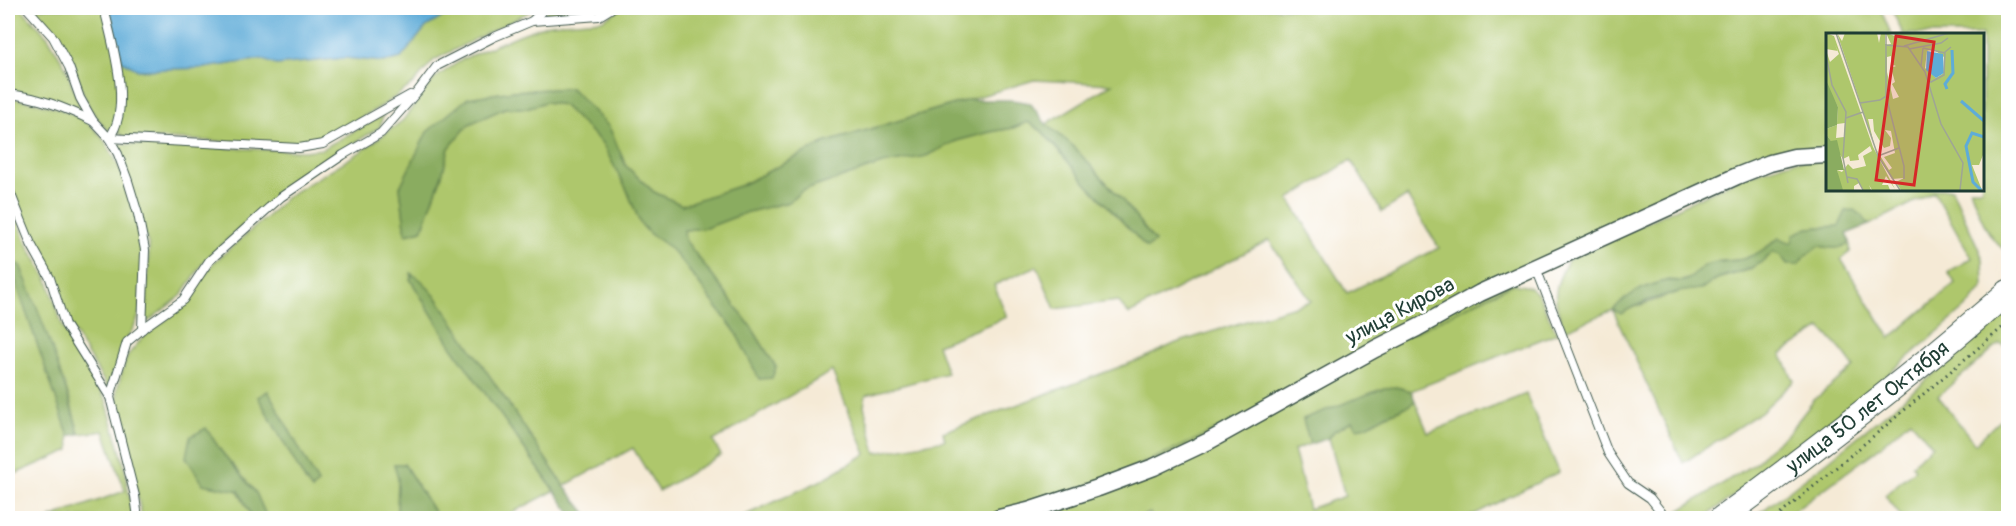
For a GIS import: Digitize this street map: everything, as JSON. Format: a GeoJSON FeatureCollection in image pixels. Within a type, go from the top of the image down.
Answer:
{"type":"FeatureCollection","features":[{"type":"Feature","properties":{"kind":"main road","name":"улица 50 лет Октября"},"geometry":{"type":"LineString","coordinates":[[1722,519],[1931,358],[2008,292]]}},
{"type":"Feature","properties":{"kind":"street","name":"улица Кирова"},"geometry":{"type":"LineString","coordinates":[[999,519],[1078,495],[1154,467],[1209,441],[1480,293],[1632,222],[1770,163],[1794,157],[1826,154]]}},
{"type":"Feature","properties":{"kind":"lane"},"geometry":{"type":"LineString","coordinates":[[27,8],[53,37],[69,67],[80,98],[93,121],[109,138],[118,154],[138,214],[145,250],[142,329]]}},
{"type":"Feature","properties":{"kind":"lane"},"geometry":{"type":"LineString","coordinates":[[104,8],[120,87],[117,129],[109,138]]}},
{"type":"Feature","properties":{"kind":"lane"},"geometry":{"type":"LineString","coordinates":[[532,21],[545,8]]}},
{"type":"Feature","properties":{"kind":"lane"},"geometry":{"type":"LineString","coordinates":[[110,397],[127,342],[183,300],[209,261],[281,197],[343,155],[381,133],[437,66],[494,37],[532,21],[599,16],[612,8]]}},
{"type":"Feature","properties":{"kind":"lane"},"geometry":{"type":"LineString","coordinates":[[109,138],[299,148],[323,144],[418,91]]}},
{"type":"Feature","properties":{"kind":"lane"},"geometry":{"type":"LineString","coordinates":[[8,94],[27,96],[57,105],[93,121]]}},
{"type":"Feature","properties":{"kind":"lane"},"geometry":{"type":"LineString","coordinates":[[8,187],[31,244],[50,278],[65,325],[110,397],[135,496],[138,519]]}},
{"type":"Feature","properties":{"kind":"lane"},"geometry":{"type":"LineString","coordinates":[[1536,268],[1608,453],[1628,483],[1650,498],[1666,519]]}},
{"type":"Feature","properties":{"kind":"path"},"geometry":{"type":"LineString","coordinates":[[1776,519],[2008,323]]}},
{"type":"Feature","properties":{"kind":"green space"},"geometry":{"type":"Polygon","coordinates":[[[8,8],[21,8],[48,37],[65,66],[82,111],[37,95],[8,90],[8,8]]]}},
{"type":"Feature","properties":{"kind":"green space"},"geometry":{"type":"Polygon","coordinates":[[[33,8],[109,8],[122,61],[138,70],[204,68],[262,59],[276,65],[345,58],[384,62],[401,58],[426,27],[449,13],[451,8],[537,8],[434,60],[413,84],[385,104],[325,139],[302,145],[123,137],[119,132],[107,130],[90,109],[63,44],[33,8]]]}},
{"type":"Feature","properties":{"kind":"green space"},"geometry":{"type":"Polygon","coordinates":[[[550,8],[604,8],[598,12],[551,13],[541,17],[550,8]]]}},
{"type":"Feature","properties":{"kind":"green space"},"geometry":{"type":"Polygon","coordinates":[[[622,8],[1880,8],[1891,33],[1826,33],[1826,149],[1741,169],[1206,436],[1113,476],[1029,506],[980,518],[739,518],[820,481],[866,454],[832,371],[713,441],[721,455],[659,491],[633,448],[564,486],[437,298],[411,274],[504,419],[554,491],[502,518],[438,518],[404,464],[394,464],[398,478],[397,518],[267,518],[256,493],[205,428],[252,518],[142,518],[127,444],[117,409],[117,389],[127,356],[143,337],[167,319],[187,298],[213,263],[270,214],[286,197],[362,151],[403,120],[435,78],[463,59],[549,24],[602,20],[622,8]],[[1034,80],[824,143],[742,185],[682,205],[654,192],[626,166],[609,127],[571,88],[513,91],[468,98],[400,187],[406,234],[422,230],[449,148],[469,124],[505,108],[526,108],[546,102],[563,105],[602,143],[627,190],[640,223],[650,234],[669,247],[684,264],[735,331],[760,379],[776,367],[752,328],[685,240],[683,230],[706,228],[748,212],[789,202],[802,191],[882,164],[926,156],[956,141],[1013,128],[1028,122],[1042,131],[1087,184],[1147,248],[1155,242],[1104,180],[1046,124],[1112,84],[1034,80]],[[1351,160],[1289,199],[1347,293],[1439,248],[1407,196],[1382,212],[1351,160]],[[1269,240],[1129,314],[1118,301],[1055,309],[1037,266],[994,285],[1007,317],[937,345],[947,373],[866,395],[864,406],[876,453],[945,440],[943,432],[1144,358],[1176,343],[1311,301],[1269,240]],[[268,391],[258,397],[312,490],[318,483],[268,391]]]}},
{"type":"Feature","properties":{"kind":"green space"},"geometry":{"type":"Polygon","coordinates":[[[1891,8],[2008,8],[2008,252],[2000,247],[1989,233],[1970,190],[1983,190],[1983,33],[1903,33],[1891,8]]]}},
{"type":"Feature","properties":{"kind":"green space"},"geometry":{"type":"Polygon","coordinates":[[[571,88],[609,127],[626,166],[654,192],[682,205],[742,185],[824,143],[968,100],[1012,100],[1030,103],[1046,124],[1072,145],[1124,202],[1155,242],[1147,248],[1087,184],[1042,131],[1028,122],[1013,128],[956,141],[926,156],[882,164],[802,191],[789,202],[748,212],[706,228],[684,230],[685,240],[752,328],[776,367],[772,378],[759,379],[735,331],[684,264],[669,247],[650,234],[640,223],[627,190],[602,143],[563,105],[546,102],[526,108],[505,108],[469,124],[449,148],[422,230],[406,234],[400,187],[427,132],[468,98],[513,91],[571,88]]]}},
{"type":"Feature","properties":{"kind":"green space"},"geometry":{"type":"Polygon","coordinates":[[[8,98],[58,109],[86,122],[107,146],[131,199],[141,249],[140,311],[125,342],[109,390],[71,327],[53,275],[32,239],[8,178],[8,98]]]}},
{"type":"Feature","properties":{"kind":"green space"},"geometry":{"type":"Polygon","coordinates":[[[383,115],[380,127],[310,171],[274,198],[206,259],[181,296],[146,323],[149,247],[116,144],[304,151],[322,149],[383,115]]]}},
{"type":"Feature","properties":{"kind":"green space"},"geometry":{"type":"Polygon","coordinates":[[[1826,159],[1826,190],[1952,190],[1983,259],[1984,286],[1970,304],[1835,420],[1704,518],[1668,518],[1757,462],[1766,451],[1788,433],[1815,399],[1854,367],[1821,328],[1781,354],[1794,381],[1761,412],[1683,463],[1613,310],[1565,330],[1556,302],[1557,288],[1568,260],[1740,178],[1794,161],[1826,159]],[[1934,192],[1869,225],[1863,217],[1843,220],[1840,226],[1808,228],[1793,244],[1779,238],[1758,253],[1741,260],[1720,261],[1703,266],[1696,276],[1682,281],[1667,280],[1629,309],[1682,291],[1704,288],[1717,279],[1749,270],[1773,252],[1780,255],[1805,256],[1819,246],[1839,247],[1850,242],[1850,252],[1841,259],[1890,338],[1955,283],[1948,272],[1972,258],[1934,192]]]}},
{"type":"Feature","properties":{"kind":"green space"},"geometry":{"type":"Polygon","coordinates":[[[8,198],[30,249],[48,280],[63,328],[106,400],[124,464],[133,518],[50,518],[125,491],[104,431],[79,434],[69,397],[20,265],[8,261],[8,198]]]}},
{"type":"Feature","properties":{"kind":"green space"},"geometry":{"type":"Polygon","coordinates":[[[1854,210],[1869,225],[1846,234],[1850,242],[1843,247],[1819,246],[1805,256],[1798,265],[1787,265],[1780,255],[1773,252],[1760,263],[1719,278],[1703,288],[1660,297],[1635,306],[1622,314],[1613,310],[1631,295],[1650,285],[1665,281],[1684,281],[1706,265],[1748,257],[1779,238],[1792,243],[1794,234],[1808,228],[1839,226],[1846,211],[1854,210]]]}},
{"type":"Feature","properties":{"kind":"green space"},"geometry":{"type":"Polygon","coordinates":[[[8,261],[20,265],[52,349],[79,434],[69,436],[14,277],[8,278],[8,261]]]}},
{"type":"Feature","properties":{"kind":"green space"},"geometry":{"type":"Polygon","coordinates":[[[411,273],[421,280],[437,298],[564,486],[590,518],[574,518],[452,347],[410,279],[411,273]]]}},
{"type":"Feature","properties":{"kind":"green space"},"geometry":{"type":"Polygon","coordinates":[[[14,277],[69,436],[70,450],[8,477],[8,278],[14,277]]]}},
{"type":"Feature","properties":{"kind":"green space"},"geometry":{"type":"Polygon","coordinates":[[[1513,284],[1530,287],[1538,294],[1557,333],[1411,391],[1396,387],[1303,419],[1310,444],[1294,450],[1309,509],[1345,496],[1329,438],[1334,431],[1352,421],[1367,426],[1415,401],[1428,433],[1526,394],[1559,472],[1467,518],[1152,518],[1150,513],[1137,518],[1014,518],[1054,509],[1513,284]]]}},
{"type":"Feature","properties":{"kind":"green space"},"geometry":{"type":"Polygon","coordinates":[[[2008,304],[2008,349],[2000,343],[1938,396],[1975,444],[2008,412],[2008,518],[1902,518],[1885,495],[1915,469],[1912,465],[1932,445],[1910,420],[1874,452],[1793,512],[1797,518],[1753,518],[1829,460],[1935,373],[2008,304]]]}},
{"type":"Feature","properties":{"kind":"green space"},"geometry":{"type":"Polygon","coordinates":[[[1396,387],[1411,391],[1415,401],[1367,426],[1357,428],[1352,421],[1334,431],[1329,438],[1310,444],[1303,419],[1384,388],[1396,387]]]}},
{"type":"Feature","properties":{"kind":"green space"},"geometry":{"type":"Polygon","coordinates":[[[268,391],[318,483],[312,490],[258,397],[268,391]]]}},
{"type":"Feature","properties":{"kind":"green space"},"geometry":{"type":"Polygon","coordinates":[[[206,428],[221,451],[256,493],[267,518],[252,518],[239,491],[203,484],[186,457],[190,437],[206,428]]]}},
{"type":"Feature","properties":{"kind":"green space"},"geometry":{"type":"Polygon","coordinates":[[[394,464],[404,464],[438,518],[397,518],[398,478],[394,464]]]}},
{"type":"Feature","properties":{"kind":"water"},"geometry":{"type":"Polygon","coordinates":[[[109,8],[451,8],[449,13],[426,27],[401,58],[384,62],[345,58],[276,65],[262,59],[204,68],[138,70],[122,61],[109,8]]]}}]}
